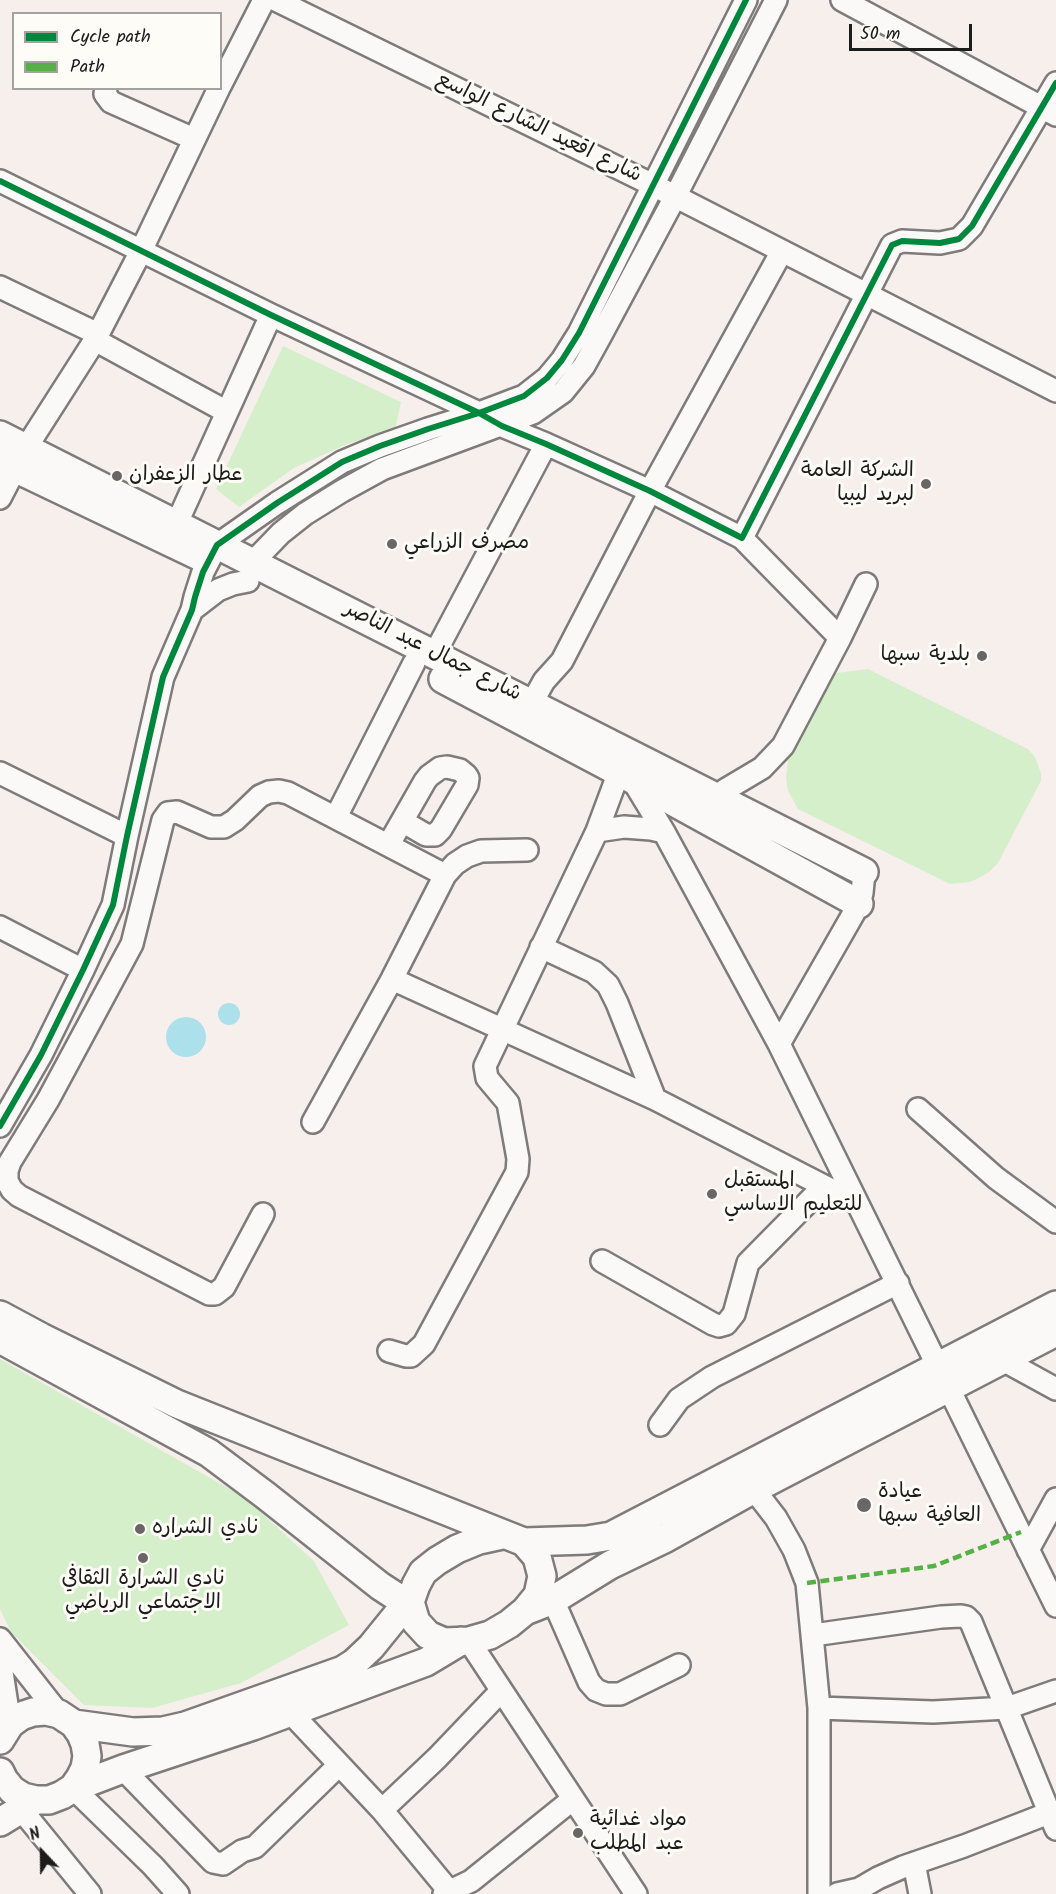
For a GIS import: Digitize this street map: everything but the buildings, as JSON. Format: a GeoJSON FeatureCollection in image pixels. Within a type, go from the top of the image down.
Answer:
{"type":"FeatureCollection","features":[{"type":"Feature","properties":{"kind":"main road","name":"شارع جمال عبد الناصر"},"geometry":{"type":"LineString","coordinates":[[0,435],[13,460],[213,553],[534,716],[632,770],[859,904]]}},
{"type":"Feature","properties":{"kind":"main road","name":"شارع جمال عبد الناصر"},"geometry":{"type":"LineString","coordinates":[[13,460],[176,525],[213,553]]}},
{"type":"Feature","properties":{"kind":"main road","name":"شارع جمال عبد الناصر"},"geometry":{"type":"LineString","coordinates":[[632,770],[717,799],[864,872]]}},
{"type":"Feature","properties":{"kind":"main road"},"geometry":{"type":"LineString","coordinates":[[0,1315],[177,1404],[513,1538],[537,1557],[542,1576],[538,1596],[525,1611],[490,1635],[465,1641],[444,1642],[428,1635],[416,1622],[410,1604],[423,1572],[437,1561],[468,1544],[513,1538],[587,1540],[611,1536],[746,1480],[945,1377],[1056,1305]]}},
{"type":"Feature","properties":{"kind":"main road"},"geometry":{"type":"LineString","coordinates":[[945,1377],[1004,1360],[1056,1332]]}},
{"type":"Feature","properties":{"kind":"main road"},"geometry":{"type":"LineString","coordinates":[[0,1340],[209,1453],[380,1586],[410,1604]]}},
{"type":"Feature","properties":{"kind":"main road"},"geometry":{"type":"LineString","coordinates":[[525,1611],[553,1600],[610,1565],[666,1538],[746,1480]]}},
{"type":"Feature","properties":{"kind":"main road"},"geometry":{"type":"LineString","coordinates":[[5,1732],[21,1716],[46,1711],[67,1719],[133,1732],[163,1731],[185,1726],[343,1670],[371,1647],[401,1610],[410,1604]]}},
{"type":"Feature","properties":{"kind":"main road"},"geometry":{"type":"LineString","coordinates":[[18,1810],[56,1798],[73,1788],[123,1769],[290,1712],[426,1662],[465,1641]]}},
{"type":"Feature","properties":{"kind":"main road"},"geometry":{"type":"LineString","coordinates":[[67,1719],[81,1734],[87,1756],[85,1768],[73,1788]]}},
{"type":"Feature","properties":{"kind":"main road"},"geometry":{"type":"LineString","coordinates":[[0,1772],[12,1790],[23,1797],[18,1810]]}},
{"type":"Feature","properties":{"kind":"street"},"geometry":{"type":"LineString","coordinates":[[222,83],[264,0]]}},
{"type":"Feature","properties":{"kind":"street","name":"شارع اقعيد الشارع الواسع"},"geometry":{"type":"LineString","coordinates":[[276,0],[675,196],[1056,391]]}},
{"type":"Feature","properties":{"kind":"street"},"geometry":{"type":"LineString","coordinates":[[0,1126],[40,1055],[113,905],[126,836],[163,677],[192,610],[198,584],[213,553],[277,503],[342,462],[418,432],[524,396],[548,378],[579,333],[746,0]]}},
{"type":"Feature","properties":{"kind":"street"},"geometry":{"type":"LineString","coordinates":[[192,610],[204,599],[250,572],[281,533],[305,514],[342,491],[382,469],[533,413],[563,392],[584,366],[776,0]]}},
{"type":"Feature","properties":{"kind":"street"},"geometry":{"type":"LineString","coordinates":[[842,0],[1048,111]]}},
{"type":"Feature","properties":{"kind":"street"},"geometry":{"type":"LineString","coordinates":[[742,538],[892,245],[902,241],[940,243],[959,239],[972,226],[1048,111],[1056,83]]}},
{"type":"Feature","properties":{"kind":"street"},"geometry":{"type":"LineString","coordinates":[[106,90],[105,94],[111,102],[194,139]]}},
{"type":"Feature","properties":{"kind":"street"},"geometry":{"type":"LineString","coordinates":[[0,498],[13,460],[96,337],[141,251],[218,90]]}},
{"type":"Feature","properties":{"kind":"street"},"geometry":{"type":"LineString","coordinates":[[0,181],[271,315],[479,413],[501,426],[650,491],[742,538],[840,638]]}},
{"type":"Feature","properties":{"kind":"street"},"geometry":{"type":"LineString","coordinates":[[534,716],[558,685],[562,661],[650,491],[782,251]]}},
{"type":"Feature","properties":{"kind":"street"},"geometry":{"type":"LineString","coordinates":[[0,287],[96,337],[227,412]]}},
{"type":"Feature","properties":{"kind":"street"},"geometry":{"type":"LineString","coordinates":[[176,525],[271,315]]}},
{"type":"Feature","properties":{"kind":"street"},"geometry":{"type":"LineString","coordinates":[[336,817],[546,444]]}},
{"type":"Feature","properties":{"kind":"street"},"geometry":{"type":"LineString","coordinates":[[717,799],[725,790],[762,768],[783,746],[866,584]]}},
{"type":"Feature","properties":{"kind":"street"},"geometry":{"type":"LineString","coordinates":[[389,1351],[411,1356],[424,1344],[517,1172],[518,1160],[508,1103],[487,1078],[484,1072],[485,1066],[597,831],[632,770]]}},
{"type":"Feature","properties":{"kind":"street"},"geometry":{"type":"LineString","coordinates":[[632,770],[779,1044],[1056,1606]]}},
{"type":"Feature","properties":{"kind":"street"},"geometry":{"type":"LineString","coordinates":[[0,772],[126,836]]}},
{"type":"Feature","properties":{"kind":"street"},"geometry":{"type":"LineString","coordinates":[[263,1214],[224,1287],[215,1294],[209,1294],[19,1196],[7,1181],[7,1171],[132,944],[165,816],[168,813],[177,812],[211,827],[224,827],[235,820],[260,796],[279,791],[288,793],[336,817],[445,875]]}},
{"type":"Feature","properties":{"kind":"street"},"geometry":{"type":"LineString","coordinates":[[388,844],[402,821]]}},
{"type":"Feature","properties":{"kind":"street"},"geometry":{"type":"LineString","coordinates":[[597,831],[624,827],[664,832]]}},
{"type":"Feature","properties":{"kind":"street"},"geometry":{"type":"LineString","coordinates":[[313,1122],[392,979],[445,875],[467,856],[481,851],[527,850]]}},
{"type":"Feature","properties":{"kind":"street"},"geometry":{"type":"LineString","coordinates":[[779,1044],[859,904],[864,872]]}},
{"type":"Feature","properties":{"kind":"street"},"geometry":{"type":"LineString","coordinates":[[0,927],[83,970]]}},
{"type":"Feature","properties":{"kind":"street"},"geometry":{"type":"LineString","coordinates":[[541,947],[594,972],[608,985],[618,1003],[655,1099]]}},
{"type":"Feature","properties":{"kind":"street"},"geometry":{"type":"LineString","coordinates":[[392,979],[655,1099],[857,1203]]}},
{"type":"Feature","properties":{"kind":"street"},"geometry":{"type":"LineString","coordinates":[[918,1110],[996,1178],[1056,1222]]}},
{"type":"Feature","properties":{"kind":"street"},"geometry":{"type":"LineString","coordinates":[[602,1261],[713,1324],[719,1326],[726,1324],[734,1314],[748,1263],[824,1186]]}},
{"type":"Feature","properties":{"kind":"street"},"geometry":{"type":"LineString","coordinates":[[660,1425],[679,1399],[712,1377],[898,1283]]}},
{"type":"Feature","properties":{"kind":"street"},"geometry":{"type":"LineString","coordinates":[[1004,1360],[1056,1389]]}},
{"type":"Feature","properties":{"kind":"street"},"geometry":{"type":"LineString","coordinates":[[746,1480],[776,1518],[794,1550],[807,1584],[819,1708],[819,1894]]}},
{"type":"Feature","properties":{"kind":"street"},"geometry":{"type":"LineString","coordinates":[[1028,1550],[1056,1499]]}},
{"type":"Feature","properties":{"kind":"street"},"geometry":{"type":"LineString","coordinates":[[553,1600],[589,1682],[596,1690],[606,1694],[620,1694],[679,1665]]}},
{"type":"Feature","properties":{"kind":"street"},"geometry":{"type":"LineString","coordinates":[[813,1635],[941,1617],[966,1617],[971,1622],[1053,1821],[914,1863],[878,1878],[859,1889],[837,1894]]}},
{"type":"Feature","properties":{"kind":"street"},"geometry":{"type":"LineString","coordinates":[[0,1639],[67,1719]]}},
{"type":"Feature","properties":{"kind":"street"},"geometry":{"type":"LineString","coordinates":[[465,1641],[501,1691],[636,1894]]}},
{"type":"Feature","properties":{"kind":"street"},"geometry":{"type":"LineString","coordinates":[[0,1659],[5,1732]]}},
{"type":"Feature","properties":{"kind":"street"},"geometry":{"type":"LineString","coordinates":[[382,1810],[438,1758],[501,1691]]}},
{"type":"Feature","properties":{"kind":"street"},"geometry":{"type":"LineString","coordinates":[[819,1708],[933,1712],[1007,1708],[1056,1691]]}},
{"type":"Feature","properties":{"kind":"street"},"geometry":{"type":"LineString","coordinates":[[290,1712],[382,1810],[447,1893],[477,1888],[573,1799]]}},
{"type":"Feature","properties":{"kind":"street"},"geometry":{"type":"LineString","coordinates":[[123,1769],[213,1862],[223,1864],[242,1851],[255,1847],[339,1765]]}},
{"type":"Feature","properties":{"kind":"street"},"geometry":{"type":"LineString","coordinates":[[73,1788],[153,1866],[178,1894]]}},
{"type":"Feature","properties":{"kind":"street"},"geometry":{"type":"LineString","coordinates":[[18,1810],[85,1892]]}},
{"type":"Feature","properties":{"kind":"street"},"geometry":{"type":"LineString","coordinates":[[914,1863],[920,1894]]}},
{"type":"Feature","properties":{"kind":"green space"},"geometry":{"type":"Polygon","coordinates":[[[283,346],[401,402],[395,430],[347,444],[294,468],[239,507],[216,489],[283,346]]]}},
{"type":"Feature","properties":{"kind":"green space"},"geometry":{"type":"Polygon","coordinates":[[[868,669],[1028,749],[1035,757],[1041,773],[1041,781],[998,863],[979,878],[970,882],[950,884],[798,809],[788,791],[786,779],[789,751],[821,687],[836,673],[868,669]]]}},
{"type":"Feature","properties":{"kind":"green space","name":"نادي الشراره"},"geometry":{"type":"Polygon","coordinates":[[[0,1359],[244,1497],[314,1561],[349,1625],[241,1683],[152,1708],[84,1705],[11,1632],[0,1609],[0,1359]]]}},
{"type":"Feature","properties":{"kind":"water"},"geometry":{"type":"Polygon","coordinates":[[[229,1003],[237,1006],[240,1014],[237,1022],[229,1025],[221,1022],[218,1014],[221,1006],[229,1003]]]}},
{"type":"Feature","properties":{"kind":"water"},"geometry":{"type":"Polygon","coordinates":[[[186,1017],[200,1023],[206,1037],[200,1051],[186,1057],[172,1051],[166,1037],[172,1023],[186,1017]]]}},
{"type":"Feature","properties":{"kind":"marked path"},"geometry":{"type":"LineString","coordinates":[[807,1583],[934,1566],[1021,1532]]}},
{"type":"Feature","properties":{"kind":"cycle path"},"geometry":{"type":"LineString","coordinates":[[0,1126],[41,1055],[113,905],[163,677],[192,610],[203,572],[217,545],[342,462],[380,446],[524,396],[547,378],[579,333],[746,0]]}},
{"type":"Feature","properties":{"kind":"cycle path"},"geometry":{"type":"LineString","coordinates":[[0,181],[271,315],[502,426],[650,491],[742,538],[892,245],[902,241],[940,243],[959,239],[972,226],[1056,83]]}},
{"type":"Feature","properties":{"kind":"place","name":"عطار الزعفران"},"geometry":{"type":"Point","coordinates":[117,476]}},
{"type":"Feature","properties":{"kind":"place","name":"الشركة العامة لبريد ليبيا"},"geometry":{"type":"Point","coordinates":[926,484]}},
{"type":"Feature","properties":{"kind":"place","name":"مصرف الزراعي"},"geometry":{"type":"Point","coordinates":[392,544]}},
{"type":"Feature","properties":{"kind":"place","name":"بلدية سبها"},"geometry":{"type":"Point","coordinates":[982,656]}},
{"type":"Feature","properties":{"kind":"place","name":"المستقبل للتعليم الاساسي"},"geometry":{"type":"Point","coordinates":[712,1194]}},
{"type":"Feature","properties":{"kind":"place","name":"عيادة العافية سبها"},"geometry":{"type":"Point","coordinates":[864,1505]}},
{"type":"Feature","properties":{"kind":"place","name":"نادي الشراره"},"geometry":{"type":"Point","coordinates":[140,1529]}},
{"type":"Feature","properties":{"kind":"place","name":"نادي الشرارة الثقافي الاجتماعي الرياضي"},"geometry":{"type":"Point","coordinates":[143,1558]}},
{"type":"Feature","properties":{"kind":"place","name":"مواد غدائية عبد المطلب"},"geometry":{"type":"Point","coordinates":[578,1833]}}]}
